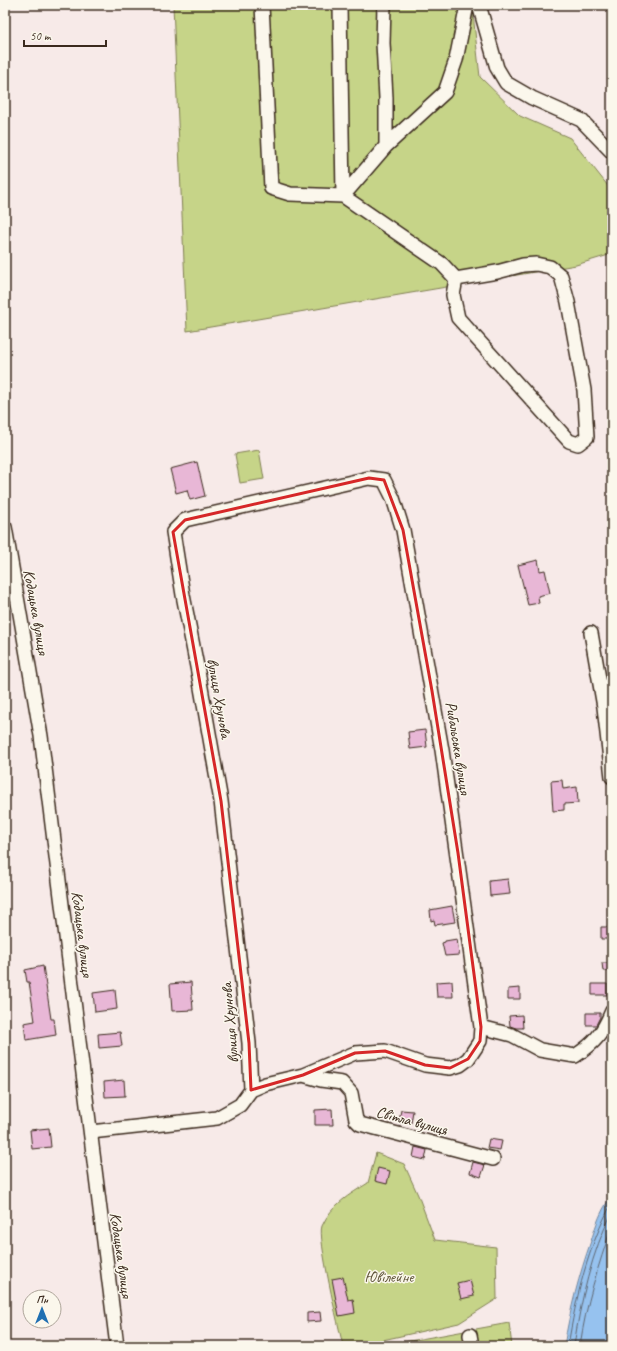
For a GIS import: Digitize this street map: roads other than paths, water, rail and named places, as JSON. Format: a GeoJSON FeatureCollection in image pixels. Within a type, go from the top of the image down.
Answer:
{"type":"FeatureCollection","features":[{"type":"Feature","properties":{"kind":"street"},"geometry":{"type":"LineString","coordinates":[[262,5],[271,188],[290,194],[343,196],[442,264],[456,279]]}},
{"type":"Feature","properties":{"kind":"street"},"geometry":{"type":"LineString","coordinates":[[340,5],[343,196]]}},
{"type":"Feature","properties":{"kind":"street"},"geometry":{"type":"LineString","coordinates":[[384,5],[383,44],[386,98],[386,146]]}},
{"type":"Feature","properties":{"kind":"street"},"geometry":{"type":"LineString","coordinates":[[343,196],[386,146],[445,92],[456,60],[467,5]]}},
{"type":"Feature","properties":{"kind":"street"},"geometry":{"type":"LineString","coordinates":[[479,5],[497,68],[506,83],[581,120],[612,152]]}},
{"type":"Feature","properties":{"kind":"street"},"geometry":{"type":"LineString","coordinates":[[536,264],[550,267],[561,276],[568,302],[584,390],[587,437],[578,444],[569,442],[458,318],[453,295],[456,279],[497,272],[523,265],[536,264]]}},
{"type":"Feature","properties":{"kind":"street","name":"вулиця Хрунова"},"geometry":{"type":"LineString","coordinates":[[251,1090],[248,1035],[221,801],[183,595],[173,532],[185,520],[369,478],[384,480]]}},
{"type":"Feature","properties":{"kind":"street","name":"Рибальська вулиця"},"geometry":{"type":"LineString","coordinates":[[251,1090],[265,1084],[303,1076],[354,1053],[386,1051],[424,1065],[450,1068],[460,1065],[468,1059],[480,1041],[481,1026],[458,852],[432,691],[403,530],[394,498],[384,480]]}},
{"type":"Feature","properties":{"kind":"street","name":"Кодацька вулиця"},"geometry":{"type":"LineString","coordinates":[[5,527],[41,736],[116,1346]]}},
{"type":"Feature","properties":{"kind":"street"},"geometry":{"type":"LineString","coordinates":[[591,633],[604,707],[612,776]]}},
{"type":"Feature","properties":{"kind":"street"},"geometry":{"type":"LineString","coordinates":[[481,1026],[512,1035],[540,1050],[575,1056],[590,1046],[606,1025],[612,1011]]}},
{"type":"Feature","properties":{"kind":"street","name":"Світла вулиця"},"geometry":{"type":"LineString","coordinates":[[303,1076],[342,1084],[351,1093],[356,1120],[360,1124],[493,1159]]}},
{"type":"Feature","properties":{"kind":"street"},"geometry":{"type":"LineString","coordinates":[[90,1132],[217,1118],[240,1105],[251,1090]]}},
{"type":"Feature","properties":{"kind":"water"},"geometry":{"type":"Polygon","coordinates":[[[612,1196],[612,1346],[564,1346],[575,1293],[595,1229],[599,1217],[612,1196]]]}},
{"type":"Feature","properties":{"kind":"park label","name":"Ювілейне"},"geometry":{"type":"Point","coordinates":[389,1276]}}]}
